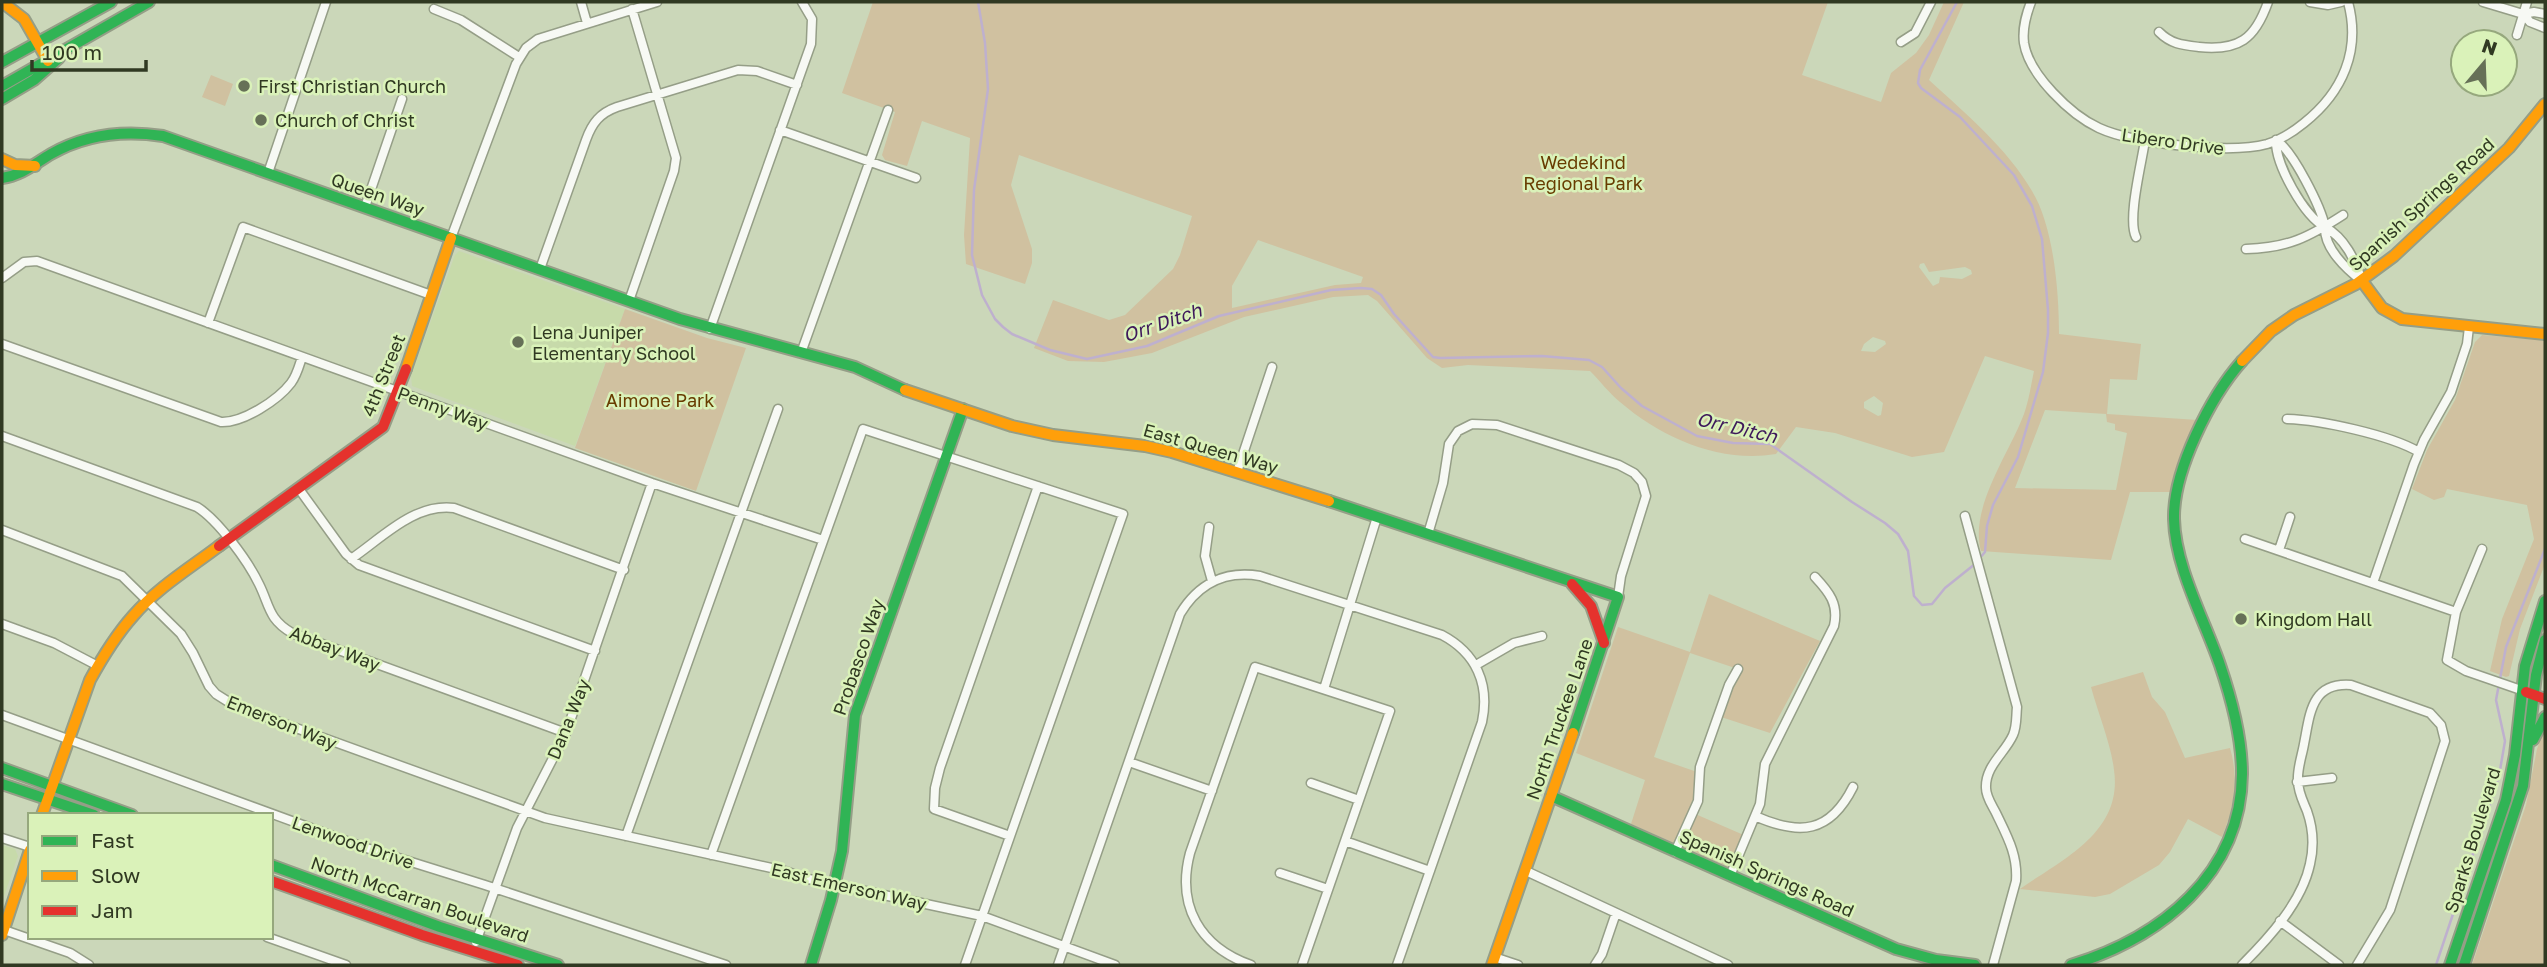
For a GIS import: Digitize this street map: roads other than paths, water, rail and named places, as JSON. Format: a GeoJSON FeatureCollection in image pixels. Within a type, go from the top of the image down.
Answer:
{"type":"FeatureCollection","features":[{"type":"Feature","properties":{"kind":"street"},"geometry":{"type":"LineString","coordinates":[[2,2],[20,15],[48,61]]}},
{"type":"Feature","properties":{"kind":"street"},"geometry":{"type":"LineString","coordinates":[[2,62],[111,2]]}},
{"type":"Feature","properties":{"kind":"street"},"geometry":{"type":"LineString","coordinates":[[2,86],[149,2]]}},
{"type":"Feature","properties":{"kind":"street"},"geometry":{"type":"LineString","coordinates":[[268,173],[326,2]]}},
{"type":"Feature","properties":{"kind":"street"},"geometry":{"type":"LineString","coordinates":[[581,2],[587,23]]}},
{"type":"Feature","properties":{"kind":"street"},"geometry":{"type":"LineString","coordinates":[[434,9],[461,20],[519,57],[538,39],[657,2]]}},
{"type":"Feature","properties":{"kind":"street"},"geometry":{"type":"LineString","coordinates":[[710,329],[797,85],[813,31],[809,12],[802,2]]}},
{"type":"Feature","properties":{"kind":"street"},"geometry":{"type":"LineString","coordinates":[[1901,42],[1915,33],[1931,2]]}},
{"type":"Feature","properties":{"kind":"street","name":"Libero Drive"},"geometry":{"type":"LineString","coordinates":[[2031,2],[2023,33],[2027,55],[2058,97],[2087,122],[2108,132],[2145,140],[2233,149],[2276,141],[2300,126],[2323,106],[2344,76],[2353,42],[2353,21],[2348,2]]}},
{"type":"Feature","properties":{"kind":"street"},"geometry":{"type":"LineString","coordinates":[[2159,33],[2178,44],[2216,49],[2234,46],[2253,32],[2263,18],[2268,2]]}},
{"type":"Feature","properties":{"kind":"street"},"geometry":{"type":"LineString","coordinates":[[2310,2],[2328,5],[2341,2]]}},
{"type":"Feature","properties":{"kind":"street"},"geometry":{"type":"LineString","coordinates":[[2483,2],[2523,15],[2530,22],[2545,28]]}},
{"type":"Feature","properties":{"kind":"street"},"geometry":{"type":"LineString","coordinates":[[2519,28],[2527,2]]}},
{"type":"Feature","properties":{"kind":"street"},"geometry":{"type":"LineString","coordinates":[[629,300],[676,164],[675,152],[632,9]]}},
{"type":"Feature","properties":{"kind":"street"},"geometry":{"type":"LineString","coordinates":[[2523,15],[2534,12],[2545,14]]}},
{"type":"Feature","properties":{"kind":"street"},"geometry":{"type":"LineString","coordinates":[[2,99],[34,80],[65,51]]}},
{"type":"Feature","properties":{"kind":"street","name":"4th Street"},"geometry":{"type":"LineString","coordinates":[[43,813],[98,666],[120,633],[148,601],[383,427],[519,57]]}},
{"type":"Feature","properties":{"kind":"street"},"geometry":{"type":"LineString","coordinates":[[540,269],[586,139],[595,121],[611,109],[744,70],[797,85]]}},
{"type":"Feature","properties":{"kind":"street"},"geometry":{"type":"LineString","coordinates":[[365,207],[402,99]]}},
{"type":"Feature","properties":{"kind":"street","name":"Spanish Springs Road"},"geometry":{"type":"LineString","coordinates":[[2071,965],[2120,948],[2171,916],[2213,869],[2234,831],[2243,787],[2241,748],[2228,691],[2176,542],[2174,518],[2176,497],[2188,460],[2219,390],[2238,362],[2261,339],[2293,316],[2362,281],[2407,244],[2510,148],[2545,104]]}},
{"type":"Feature","properties":{"kind":"street"},"geometry":{"type":"LineString","coordinates":[[802,353],[888,110]]}},
{"type":"Feature","properties":{"kind":"street"},"geometry":{"type":"LineString","coordinates":[[780,130],[916,178]]}},
{"type":"Feature","properties":{"kind":"street","name":"Queen Way"},"geometry":{"type":"LineString","coordinates":[[2,178],[27,173],[50,155],[81,141],[136,132],[163,136],[710,329]]}},
{"type":"Feature","properties":{"kind":"street"},"geometry":{"type":"LineString","coordinates":[[2136,237],[2132,231],[2132,217],[2145,140]]}},
{"type":"Feature","properties":{"kind":"street"},"geometry":{"type":"LineString","coordinates":[[2276,141],[2277,158],[2293,187],[2310,216],[2325,227]]}},
{"type":"Feature","properties":{"kind":"street"},"geometry":{"type":"LineString","coordinates":[[2276,141],[2289,152],[2320,208],[2324,234],[2342,264],[2362,281],[2376,303],[2395,316],[2414,321],[2545,334]]}},
{"type":"Feature","properties":{"kind":"street"},"geometry":{"type":"LineString","coordinates":[[2,159],[15,164],[36,166]]}},
{"type":"Feature","properties":{"kind":"street"},"geometry":{"type":"LineString","coordinates":[[2246,249],[2286,245],[2304,239],[2343,215]]}},
{"type":"Feature","properties":{"kind":"street"},"geometry":{"type":"LineString","coordinates":[[208,323],[243,227],[431,295]]}},
{"type":"Feature","properties":{"kind":"street","name":"Penny Way"},"geometry":{"type":"LineString","coordinates":[[2,278],[24,262],[37,261],[652,483],[823,540]]}},
{"type":"Feature","properties":{"kind":"street"},"geometry":{"type":"LineString","coordinates":[[2373,583],[2419,452],[2448,400],[2467,344],[2469,327]]}},
{"type":"Feature","properties":{"kind":"street","name":"East Queen Way"},"geometry":{"type":"LineString","coordinates":[[710,329],[855,367],[895,386],[1038,433],[1145,446],[1237,472],[1618,597]]}},
{"type":"Feature","properties":{"kind":"street"},"geometry":{"type":"LineString","coordinates":[[2,344],[221,422],[238,421],[246,417],[283,391],[295,376],[302,358]]}},
{"type":"Feature","properties":{"kind":"street"},"geometry":{"type":"LineString","coordinates":[[1237,472],[1272,367]]}},
{"type":"Feature","properties":{"kind":"street","name":"Probasco Way"},"geometry":{"type":"LineString","coordinates":[[811,965],[835,884],[845,831],[848,755],[855,715],[963,409]]}},
{"type":"Feature","properties":{"kind":"street"},"geometry":{"type":"LineString","coordinates":[[626,836],[778,410]]}},
{"type":"Feature","properties":{"kind":"street"},"geometry":{"type":"LineString","coordinates":[[2287,419],[2384,437],[2419,452]]}},
{"type":"Feature","properties":{"kind":"street","name":"North Truckee Lane"},"geometry":{"type":"LineString","coordinates":[[1427,534],[1443,483],[1453,437],[1464,427],[1480,422],[1497,425],[1619,465],[1634,473],[1642,482],[1646,496],[1604,643],[1493,961]]}},
{"type":"Feature","properties":{"kind":"street"},"geometry":{"type":"LineString","coordinates":[[711,855],[863,429],[1124,514],[965,965]]}},
{"type":"Feature","properties":{"kind":"street","name":"Abbay Way"},"geometry":{"type":"LineString","coordinates":[[2,436],[197,507],[214,519],[258,580],[271,614],[292,633],[566,733]]}},
{"type":"Feature","properties":{"kind":"street","name":"Dana Way"},"geometry":{"type":"LineString","coordinates":[[473,951],[494,888],[525,812],[566,733],[652,483]]}},
{"type":"Feature","properties":{"kind":"street"},"geometry":{"type":"LineString","coordinates":[[1010,836],[934,810],[935,788],[1038,486]]}},
{"type":"Feature","properties":{"kind":"street"},"geometry":{"type":"LineString","coordinates":[[299,489],[351,559],[367,569],[595,651]]}},
{"type":"Feature","properties":{"kind":"street"},"geometry":{"type":"LineString","coordinates":[[351,559],[415,514],[434,507],[444,507],[454,508],[624,570]]}},
{"type":"Feature","properties":{"kind":"street"},"geometry":{"type":"LineString","coordinates":[[1965,516],[2017,707],[2012,738],[1993,764],[1986,783],[1989,798],[2012,846],[2017,870],[1993,965]]}},
{"type":"Feature","properties":{"kind":"street"},"geometry":{"type":"LineString","coordinates":[[1324,689],[1377,517]]}},
{"type":"Feature","properties":{"kind":"street"},"geometry":{"type":"LineString","coordinates":[[2279,550],[2291,517]]}},
{"type":"Feature","properties":{"kind":"street"},"geometry":{"type":"LineString","coordinates":[[1209,527],[1205,555],[1212,581]]}},
{"type":"Feature","properties":{"kind":"street","name":"Emerson Way"},"geometry":{"type":"LineString","coordinates":[[2,530],[112,570],[130,582],[187,643],[202,677],[225,701],[525,812],[576,825]]}},
{"type":"Feature","properties":{"kind":"street"},"geometry":{"type":"LineString","coordinates":[[2245,539],[2456,612]]}},
{"type":"Feature","properties":{"kind":"street"},"geometry":{"type":"LineString","coordinates":[[2482,549],[2456,612],[2447,660],[2455,667],[2545,699]]}},
{"type":"Feature","properties":{"kind":"street"},"geometry":{"type":"LineString","coordinates":[[1058,965],[1180,614],[1194,594],[1212,581],[1238,574],[1260,576],[1442,635],[1461,647],[1476,664],[1484,686],[1485,710],[1397,965]]}},
{"type":"Feature","properties":{"kind":"street"},"geometry":{"type":"LineString","coordinates":[[1730,876],[1762,799],[1765,764],[1834,626],[1835,603],[1815,577]]}},
{"type":"Feature","properties":{"kind":"street"},"geometry":{"type":"LineString","coordinates":[[1568,580],[1591,606],[1604,643]]}},
{"type":"Feature","properties":{"kind":"street","name":"Sparks Boulevard"},"geometry":{"type":"LineString","coordinates":[[2451,965],[2506,800],[2515,755],[2521,690],[2529,647],[2545,601]]}},
{"type":"Feature","properties":{"kind":"street"},"geometry":{"type":"LineString","coordinates":[[2,624],[54,643],[98,666]]}},
{"type":"Feature","properties":{"kind":"street"},"geometry":{"type":"LineString","coordinates":[[1476,664],[1514,643],[1542,636]]}},
{"type":"Feature","properties":{"kind":"street","name":"Sparks Boulevard"},"geometry":{"type":"LineString","coordinates":[[2464,965],[2523,786],[2534,695],[2545,640]]}},
{"type":"Feature","properties":{"kind":"street"},"geometry":{"type":"LineString","coordinates":[[1251,965],[1237,960],[1215,946],[1198,927],[1188,904],[1186,891],[1187,866],[1255,667],[1390,711],[1302,965]]}},
{"type":"Feature","properties":{"kind":"street"},"geometry":{"type":"LineString","coordinates":[[1675,852],[1698,801],[1700,767],[1729,685],[1738,669]]}},
{"type":"Feature","properties":{"kind":"street"},"geometry":{"type":"LineString","coordinates":[[2242,965],[2280,921],[2304,882],[2312,849],[2310,822],[2297,782],[2310,712],[2316,699],[2329,688],[2343,685],[2430,713],[2441,725],[2445,741],[2390,910],[2357,965]]}},
{"type":"Feature","properties":{"kind":"street","name":"Lenwood Drive"},"geometry":{"type":"LineString","coordinates":[[2,715],[269,813]]}},
{"type":"Feature","properties":{"kind":"street"},"geometry":{"type":"LineString","coordinates":[[2529,750],[2545,717]]}},
{"type":"Feature","properties":{"kind":"street"},"geometry":{"type":"LineString","coordinates":[[1129,762],[1212,791]]}},
{"type":"Feature","properties":{"kind":"street"},"geometry":{"type":"LineString","coordinates":[[2,768],[127,813]]}},
{"type":"Feature","properties":{"kind":"street"},"geometry":{"type":"LineString","coordinates":[[2297,782],[2332,778]]}},
{"type":"Feature","properties":{"kind":"street"},"geometry":{"type":"LineString","coordinates":[[2,783],[88,813]]}},
{"type":"Feature","properties":{"kind":"street"},"geometry":{"type":"LineString","coordinates":[[1311,783],[1359,800]]}},
{"type":"Feature","properties":{"kind":"street"},"geometry":{"type":"LineString","coordinates":[[1755,816],[1790,828],[1812,827],[1836,814],[1853,787]]}},
{"type":"Feature","properties":{"kind":"street","name":"Spanish Springs Road"},"geometry":{"type":"LineString","coordinates":[[1551,796],[1896,949],[1936,960],[1975,965]]}},
{"type":"Feature","properties":{"kind":"street","name":"Lenwood Drive"},"geometry":{"type":"LineString","coordinates":[[273,814],[360,846],[726,965]]}},
{"type":"Feature","properties":{"kind":"street","name":"East Emerson Way"},"geometry":{"type":"LineString","coordinates":[[576,825],[982,916],[1115,965]]}},
{"type":"Feature","properties":{"kind":"street"},"geometry":{"type":"LineString","coordinates":[[2,838],[28,848]]}},
{"type":"Feature","properties":{"kind":"street"},"geometry":{"type":"LineString","coordinates":[[1345,841],[1430,871]]}},
{"type":"Feature","properties":{"kind":"street"},"geometry":{"type":"LineString","coordinates":[[28,855],[3,932],[70,953],[89,965]]}},
{"type":"Feature","properties":{"kind":"street","name":"North McCarran Boulevard"},"geometry":{"type":"LineString","coordinates":[[273,866],[558,965]]}},
{"type":"Feature","properties":{"kind":"street"},"geometry":{"type":"LineString","coordinates":[[1526,871],[1728,965]]}},
{"type":"Feature","properties":{"kind":"street"},"geometry":{"type":"LineString","coordinates":[[1280,873],[1328,889]]}},
{"type":"Feature","properties":{"kind":"street","name":"North McCarran Boulevard"},"geometry":{"type":"LineString","coordinates":[[273,882],[518,965]]}},
{"type":"Feature","properties":{"kind":"street"},"geometry":{"type":"LineString","coordinates":[[1595,965],[1602,954],[1616,913]]}},
{"type":"Feature","properties":{"kind":"street"},"geometry":{"type":"LineString","coordinates":[[2280,921],[2339,965]]}},
{"type":"Feature","properties":{"kind":"street"},"geometry":{"type":"LineString","coordinates":[[273,939],[346,965]]}},
{"type":"Feature","properties":{"kind":"street"},"geometry":{"type":"LineString","coordinates":[[1493,961],[1518,965]]}},
{"type":"Feature","properties":{"kind":"waterway","name":"Orr Ditch"},"geometry":{"type":"LineString","coordinates":[[978,2],[985,43],[988,89],[974,190],[972,255],[982,295],[995,319],[1012,334],[1050,350],[1087,359],[1147,346],[1219,316],[1331,290],[1372,289],[1381,295],[1394,314],[1433,357],[1542,356],[1589,360],[1602,367],[1642,406],[1697,436],[1733,443],[1770,444],[1898,534],[1908,551],[1914,596],[1922,605],[1932,604],[1945,588],[1975,564]]}},
{"type":"Feature","properties":{"kind":"waterway","name":"Orr Ditch"},"geometry":{"type":"LineString","coordinates":[[1957,2],[1920,70],[1918,83],[1960,117],[2014,175],[2032,206],[2042,239],[2048,310],[2043,372],[2018,457],[1993,505],[1987,526],[1985,552],[1979,559]]}},
{"type":"Feature","properties":{"kind":"waterway"},"geometry":{"type":"LineString","coordinates":[[2436,965],[2499,776],[2505,741],[2496,700],[2506,647],[2545,549]]}},
{"type":"Feature","properties":{"kind":"place","name":"First Christian Church"},"geometry":{"type":"Point","coordinates":[244,86]}},
{"type":"Feature","properties":{"kind":"place","name":"Church of Christ"},"geometry":{"type":"Point","coordinates":[261,120]}},
{"type":"Feature","properties":{"kind":"place","name":"Lena Juniper Elementary School"},"geometry":{"type":"Point","coordinates":[518,342]}},
{"type":"Feature","properties":{"kind":"place","name":"Kingdom Hall"},"geometry":{"type":"Point","coordinates":[2241,619]}},
{"type":"Feature","properties":{"kind":"park label","name":"Wedekind Regional Park"},"geometry":{"type":"Point","coordinates":[1583,172]}},
{"type":"Feature","properties":{"kind":"park label","name":"Aimone Park"},"geometry":{"type":"Point","coordinates":[660,400]}}]}
